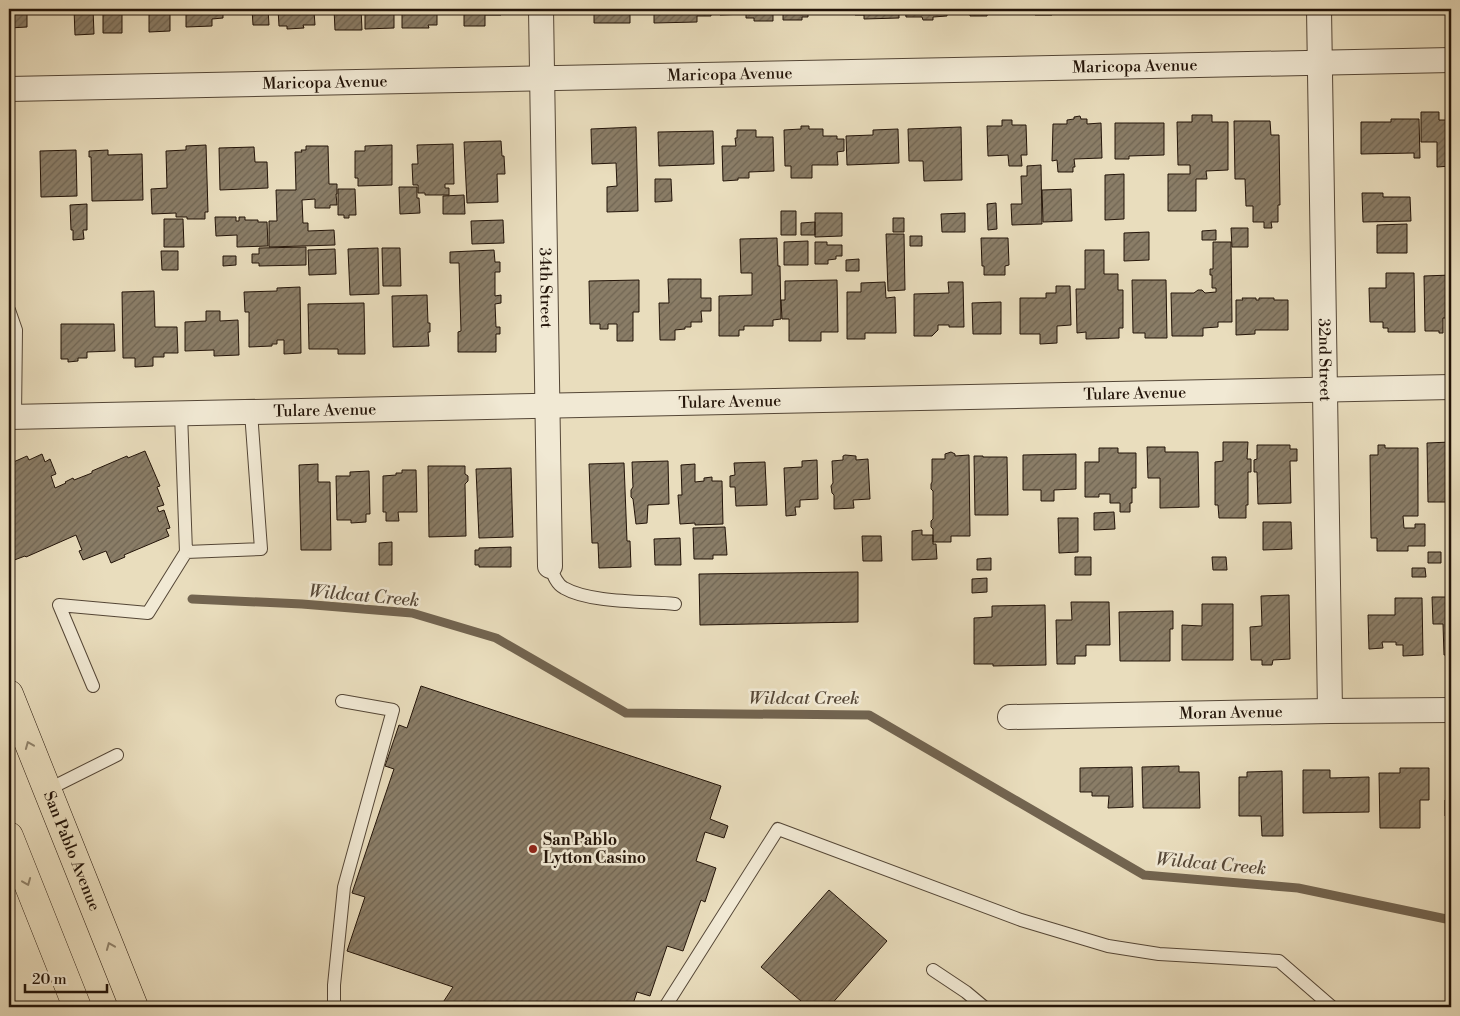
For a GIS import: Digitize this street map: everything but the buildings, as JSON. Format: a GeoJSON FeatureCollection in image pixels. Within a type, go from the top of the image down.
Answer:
{"type":"FeatureCollection","features":[{"type":"Feature","properties":{"kind":"main road","name":"San Pablo Avenue"},"geometry":{"type":"LineString","coordinates":[[9,694],[134,1007]]}},
{"type":"Feature","properties":{"kind":"main road"},"geometry":{"type":"LineString","coordinates":[[9,836],[77,1007]]}},
{"type":"Feature","properties":{"kind":"street","name":"34th Street"},"geometry":{"type":"LineString","coordinates":[[541,9],[550,566]]}},
{"type":"Feature","properties":{"kind":"street","name":"32nd Street"},"geometry":{"type":"LineString","coordinates":[[1319,9],[1330,711]]}},
{"type":"Feature","properties":{"kind":"street","name":"Maricopa Avenue"},"geometry":{"type":"LineString","coordinates":[[9,89],[1451,60]]}},
{"type":"Feature","properties":{"kind":"street","name":"Tulare Avenue"},"geometry":{"type":"LineString","coordinates":[[12,417],[1451,387]]}},
{"type":"Feature","properties":{"kind":"street","name":"Moran Avenue"},"geometry":{"type":"LineString","coordinates":[[1010,717],[1451,710]]}},
{"type":"Feature","properties":{"kind":"lane"},"geometry":{"type":"LineString","coordinates":[[9,310],[12,330],[12,417]]}},
{"type":"Feature","properties":{"kind":"lane"},"geometry":{"type":"LineString","coordinates":[[186,552],[262,549],[251,412]]}},
{"type":"Feature","properties":{"kind":"lane"},"geometry":{"type":"LineString","coordinates":[[93,686],[59,606],[148,612],[186,552],[181,413]]}},
{"type":"Feature","properties":{"kind":"lane"},"geometry":{"type":"LineString","coordinates":[[550,566],[559,584],[564,588],[588,597],[675,604]]}},
{"type":"Feature","properties":{"kind":"lane"},"geometry":{"type":"LineString","coordinates":[[334,1007],[334,984],[344,888],[392,710],[342,702]]}},
{"type":"Feature","properties":{"kind":"lane"},"geometry":{"type":"LineString","coordinates":[[48,790],[117,756]]}},
{"type":"Feature","properties":{"kind":"lane"},"geometry":{"type":"LineString","coordinates":[[665,1007],[778,829],[1021,920],[1108,946],[1158,954],[1279,961],[1332,1007]]}},
{"type":"Feature","properties":{"kind":"lane"},"geometry":{"type":"LineString","coordinates":[[933,970],[966,992],[984,1007]]}},
{"type":"Feature","properties":{"kind":"waterway","name":"Wildcat Creek"},"geometry":{"type":"LineString","coordinates":[[192,599],[302,604],[412,613],[496,638],[626,713],[869,715],[1144,875],[1298,888],[1451,920]]}},
{"type":"Feature","properties":{"kind":"place","name":"San Pablo Lytton Casino"},"geometry":{"type":"Point","coordinates":[533,849]}}]}
